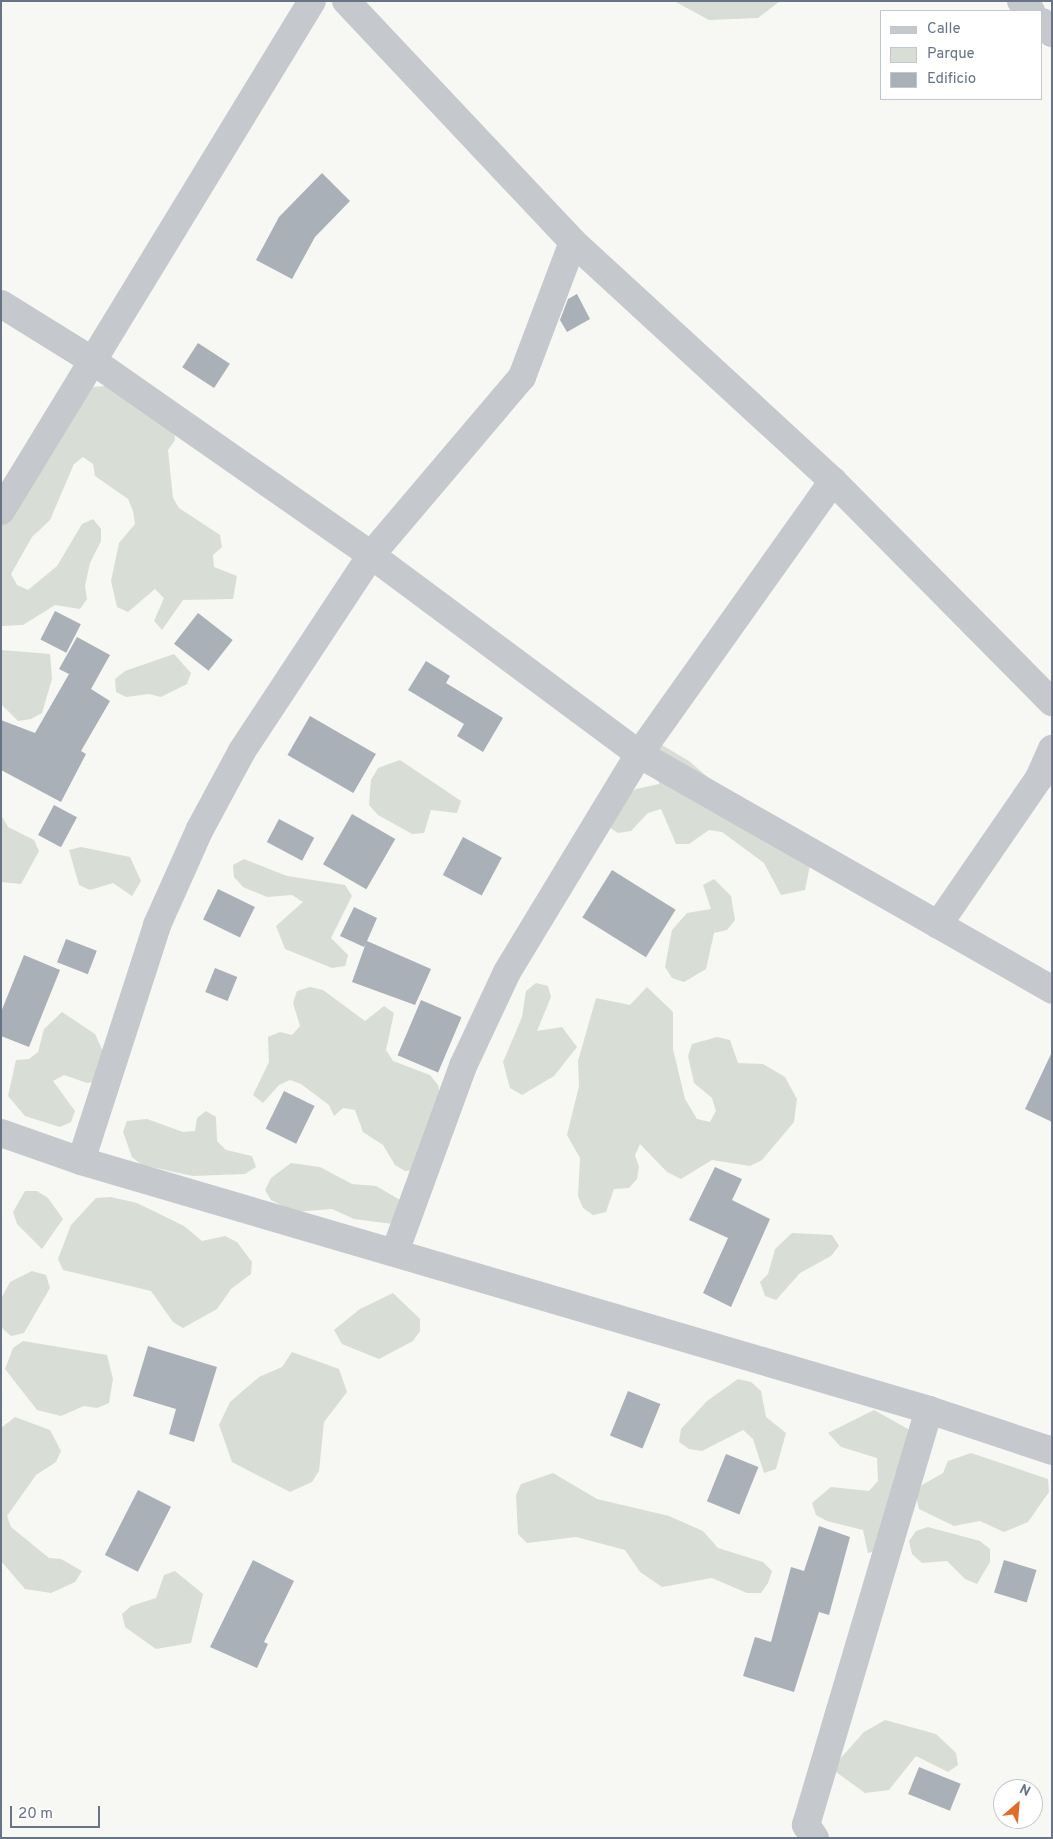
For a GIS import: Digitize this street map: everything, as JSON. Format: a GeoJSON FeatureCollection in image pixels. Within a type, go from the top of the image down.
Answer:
{"type":"FeatureCollection","features":[{"type":"Feature","properties":{"kind":"street"},"geometry":{"type":"LineString","coordinates":[[1,511],[312,1]]}},
{"type":"Feature","properties":{"kind":"street"},"geometry":{"type":"LineString","coordinates":[[346,1],[573,242],[833,481],[1052,702]]}},
{"type":"Feature","properties":{"kind":"street"},"geometry":{"type":"LineString","coordinates":[[1021,1],[1030,10]]}},
{"type":"Feature","properties":{"kind":"street"},"geometry":{"type":"LineString","coordinates":[[1043,23],[1052,32]]}},
{"type":"Feature","properties":{"kind":"street"},"geometry":{"type":"LineString","coordinates":[[81,1161],[157,925],[200,829],[242,751],[371,555],[522,377],[573,242]]}},
{"type":"Feature","properties":{"kind":"street"},"geometry":{"type":"LineString","coordinates":[[1,304],[93,361],[371,555],[639,754],[1052,990]]}},
{"type":"Feature","properties":{"kind":"street"},"geometry":{"type":"LineString","coordinates":[[395,1252],[463,1066],[507,972],[639,754],[833,481]]}},
{"type":"Feature","properties":{"kind":"street"},"geometry":{"type":"LineString","coordinates":[[938,925],[1045,777],[1052,749]]}},
{"type":"Feature","properties":{"kind":"street"},"geometry":{"type":"LineString","coordinates":[[1,1133],[81,1161],[929,1410],[1052,1452]]}},
{"type":"Feature","properties":{"kind":"street"},"geometry":{"type":"LineString","coordinates":[[815,1838],[806,1825],[929,1410]]}},
{"type":"Feature","properties":{"kind":"green space"},"geometry":{"type":"Polygon","coordinates":[[[674,1],[780,1],[758,18],[709,20],[674,1]]]}},
{"type":"Feature","properties":{"kind":"green space"},"geometry":{"type":"Polygon","coordinates":[[[105,386],[174,428],[175,440],[168,450],[173,498],[179,508],[220,535],[222,547],[213,555],[214,567],[237,576],[233,599],[183,600],[162,630],[154,621],[164,598],[155,589],[128,612],[117,607],[111,581],[119,543],[135,524],[133,511],[128,499],[95,476],[93,464],[83,457],[74,464],[50,520],[32,537],[11,574],[17,585],[28,590],[57,566],[82,524],[93,519],[101,529],[101,541],[90,563],[85,586],[87,599],[80,609],[55,605],[23,625],[1,626],[1,525],[93,387],[105,386]]]}},
{"type":"Feature","properties":{"kind":"green space"},"geometry":{"type":"Polygon","coordinates":[[[1,650],[50,654],[52,679],[42,713],[31,719],[18,721],[1,704],[1,650]]]}},
{"type":"Feature","properties":{"kind":"green space"},"geometry":{"type":"Polygon","coordinates":[[[174,654],[191,673],[187,684],[161,697],[149,694],[126,697],[116,692],[115,679],[125,671],[174,654]]]}},
{"type":"Feature","properties":{"kind":"green space"},"geometry":{"type":"Polygon","coordinates":[[[655,741],[689,761],[810,865],[805,890],[781,895],[764,863],[722,832],[709,830],[689,844],[676,844],[661,809],[648,813],[631,831],[618,833],[606,825],[615,804],[636,789],[659,784],[655,741]]]}},
{"type":"Feature","properties":{"kind":"green space"},"geometry":{"type":"Polygon","coordinates":[[[400,760],[461,801],[457,813],[431,810],[424,833],[412,834],[378,815],[369,805],[371,780],[378,768],[400,760]]]}},
{"type":"Feature","properties":{"kind":"green space"},"geometry":{"type":"Polygon","coordinates":[[[1,815],[8,827],[34,840],[39,851],[21,884],[1,882],[1,815]]]}},
{"type":"Feature","properties":{"kind":"green space"},"geometry":{"type":"Polygon","coordinates":[[[81,847],[130,857],[141,881],[132,896],[113,883],[90,890],[79,885],[69,850],[81,847]]]}},
{"type":"Feature","properties":{"kind":"green space"},"geometry":{"type":"Polygon","coordinates":[[[244,859],[287,876],[345,885],[352,896],[331,938],[348,955],[345,966],[332,968],[285,949],[276,926],[303,902],[292,895],[267,897],[243,887],[234,877],[233,865],[244,859]]]}},
{"type":"Feature","properties":{"kind":"green space"},"geometry":{"type":"Polygon","coordinates":[[[714,879],[731,896],[735,920],[727,930],[714,933],[706,969],[684,982],[672,978],[665,967],[672,930],[687,913],[711,909],[703,885],[714,879]]]}},
{"type":"Feature","properties":{"kind":"green space"},"geometry":{"type":"Polygon","coordinates":[[[536,983],[548,986],[551,997],[537,1031],[562,1027],[577,1047],[554,1076],[522,1095],[510,1088],[503,1062],[522,1017],[526,991],[536,983]]]}},
{"type":"Feature","properties":{"kind":"green space"},"geometry":{"type":"Polygon","coordinates":[[[310,987],[323,990],[365,1021],[384,1006],[394,1013],[386,1050],[393,1061],[430,1075],[438,1085],[441,1098],[417,1170],[405,1171],[395,1165],[383,1145],[363,1132],[355,1110],[343,1108],[334,1116],[329,1105],[301,1084],[290,1080],[279,1085],[263,1103],[253,1095],[269,1062],[268,1037],[280,1032],[292,1035],[300,1026],[293,1003],[297,991],[310,987]]]}},
{"type":"Feature","properties":{"kind":"green space"},"geometry":{"type":"Polygon","coordinates":[[[647,987],[673,1012],[673,1049],[685,1099],[697,1119],[710,1122],[716,1111],[712,1098],[694,1083],[688,1056],[692,1044],[717,1037],[730,1040],[738,1063],[763,1064],[785,1077],[797,1099],[794,1122],[762,1160],[750,1166],[712,1160],[681,1179],[667,1172],[640,1144],[635,1155],[639,1167],[637,1179],[629,1188],[614,1189],[606,1212],[593,1215],[583,1208],[578,1196],[580,1158],[567,1135],[579,1086],[578,1061],[596,998],[630,1005],[647,987]]]}},
{"type":"Feature","properties":{"kind":"green space"},"geometry":{"type":"Polygon","coordinates":[[[62,1012],[95,1034],[105,1056],[100,1081],[87,1083],[64,1075],[53,1081],[75,1111],[71,1122],[60,1127],[25,1116],[8,1096],[16,1060],[29,1059],[38,1052],[44,1029],[62,1012]]]}},
{"type":"Feature","properties":{"kind":"green space"},"geometry":{"type":"Polygon","coordinates":[[[206,1111],[216,1117],[217,1141],[226,1150],[252,1156],[256,1167],[245,1174],[193,1176],[142,1165],[132,1157],[123,1132],[127,1121],[147,1119],[183,1132],[195,1131],[197,1118],[206,1111]]]}},
{"type":"Feature","properties":{"kind":"green space"},"geometry":{"type":"Polygon","coordinates":[[[291,1163],[320,1167],[352,1184],[376,1186],[407,1204],[393,1224],[354,1219],[332,1209],[294,1212],[271,1200],[265,1190],[271,1178],[291,1163]]]}},
{"type":"Feature","properties":{"kind":"green space"},"geometry":{"type":"Polygon","coordinates":[[[25,1191],[37,1191],[48,1198],[63,1219],[42,1249],[17,1224],[13,1212],[25,1191]]]}},
{"type":"Feature","properties":{"kind":"green space"},"geometry":{"type":"Polygon","coordinates":[[[111,1197],[137,1203],[184,1226],[202,1241],[225,1236],[237,1242],[252,1262],[251,1274],[231,1289],[217,1309],[183,1328],[173,1322],[151,1291],[63,1270],[58,1259],[71,1225],[96,1198],[111,1197]]]}},
{"type":"Feature","properties":{"kind":"green space"},"geometry":{"type":"Polygon","coordinates":[[[792,1233],[832,1235],[839,1246],[831,1256],[800,1273],[776,1300],[765,1296],[760,1282],[768,1274],[775,1249],[792,1233]]]}},
{"type":"Feature","properties":{"kind":"green space"},"geometry":{"type":"Polygon","coordinates":[[[32,1271],[46,1275],[50,1288],[24,1333],[11,1336],[1,1327],[1,1299],[10,1282],[32,1271]]]}},
{"type":"Feature","properties":{"kind":"green space"},"geometry":{"type":"Polygon","coordinates":[[[393,1293],[420,1319],[420,1331],[413,1341],[379,1359],[342,1344],[334,1330],[360,1309],[393,1293]]]}},
{"type":"Feature","properties":{"kind":"green space"},"geometry":{"type":"Polygon","coordinates":[[[23,1341],[107,1355],[113,1379],[109,1403],[97,1408],[84,1406],[61,1416],[37,1410],[5,1369],[13,1348],[23,1341]]]}},
{"type":"Feature","properties":{"kind":"green space"},"geometry":{"type":"Polygon","coordinates":[[[292,1352],[339,1369],[347,1392],[324,1422],[319,1471],[312,1482],[290,1492],[232,1462],[219,1425],[230,1402],[259,1377],[282,1367],[292,1352]]]}},
{"type":"Feature","properties":{"kind":"green space"},"geometry":{"type":"Polygon","coordinates":[[[738,1379],[751,1382],[761,1391],[766,1417],[786,1433],[776,1469],[764,1473],[753,1439],[743,1430],[702,1451],[689,1449],[679,1442],[681,1429],[707,1401],[738,1379]]]}},
{"type":"Feature","properties":{"kind":"green space"},"geometry":{"type":"Polygon","coordinates":[[[874,1410],[908,1429],[912,1440],[880,1550],[868,1553],[863,1530],[827,1521],[816,1515],[812,1503],[831,1487],[869,1491],[878,1481],[877,1458],[841,1447],[828,1433],[874,1410]]]}},
{"type":"Feature","properties":{"kind":"green space"},"geometry":{"type":"Polygon","coordinates":[[[15,1417],[50,1430],[61,1451],[56,1462],[36,1475],[7,1516],[11,1527],[49,1558],[61,1559],[82,1571],[75,1582],[51,1593],[25,1589],[1,1561],[1,1428],[15,1417]]]}},
{"type":"Feature","properties":{"kind":"green space"},"geometry":{"type":"Polygon","coordinates":[[[971,1453],[1048,1479],[1049,1492],[1028,1522],[1004,1532],[980,1521],[954,1526],[919,1509],[916,1496],[922,1485],[943,1473],[948,1461],[971,1453]]]}},
{"type":"Feature","properties":{"kind":"green space"},"geometry":{"type":"Polygon","coordinates":[[[553,1473],[597,1499],[669,1516],[703,1531],[718,1548],[763,1562],[772,1571],[768,1583],[761,1593],[747,1593],[712,1578],[662,1587],[640,1572],[625,1550],[576,1537],[527,1543],[518,1534],[516,1495],[521,1484],[553,1473]]]}},
{"type":"Feature","properties":{"kind":"green space"},"geometry":{"type":"Polygon","coordinates":[[[928,1527],[980,1541],[990,1549],[990,1562],[977,1584],[965,1579],[947,1561],[922,1563],[912,1554],[909,1541],[916,1531],[928,1527]]]}},
{"type":"Feature","properties":{"kind":"green space"},"geometry":{"type":"Polygon","coordinates":[[[175,1571],[203,1594],[191,1643],[156,1649],[125,1627],[122,1614],[131,1606],[156,1598],[164,1575],[175,1571]]]}},
{"type":"Feature","properties":{"kind":"green space"},"geometry":{"type":"Polygon","coordinates":[[[885,1720],[936,1734],[956,1753],[958,1765],[948,1772],[916,1756],[889,1790],[865,1793],[836,1772],[839,1760],[864,1732],[885,1720]]]}},
{"type":"Feature","properties":{"kind":"building"},"geometry":{"type":"Polygon","coordinates":[[[322,173],[350,201],[315,237],[292,279],[256,260],[279,217],[322,173]]]}},
{"type":"Feature","properties":{"kind":"building"},"geometry":{"type":"Polygon","coordinates":[[[577,294],[590,319],[567,332],[560,320],[568,299],[577,294]]]}},
{"type":"Feature","properties":{"kind":"building"},"geometry":{"type":"Polygon","coordinates":[[[198,343],[230,364],[214,388],[182,367],[198,343]]]}},
{"type":"Feature","properties":{"kind":"building"},"geometry":{"type":"Polygon","coordinates":[[[55,611],[81,624],[66,653],[40,640],[55,611]]]}},
{"type":"Feature","properties":{"kind":"building"},"geometry":{"type":"Polygon","coordinates":[[[198,613],[233,640],[209,671],[174,644],[198,613]]]}},
{"type":"Feature","properties":{"kind":"building"},"geometry":{"type":"Polygon","coordinates":[[[77,637],[110,655],[91,689],[110,701],[81,751],[86,754],[61,802],[1,770],[1,720],[35,733],[69,674],[59,669],[77,637]]]}},
{"type":"Feature","properties":{"kind":"building"},"geometry":{"type":"Polygon","coordinates":[[[426,661],[450,676],[446,683],[503,718],[483,752],[457,736],[464,724],[408,690],[426,661]]]}},
{"type":"Feature","properties":{"kind":"building"},"geometry":{"type":"Polygon","coordinates":[[[310,716],[376,754],[353,793],[288,755],[310,716]]]}},
{"type":"Feature","properties":{"kind":"building"},"geometry":{"type":"Polygon","coordinates":[[[54,805],[77,817],[61,847],[38,835],[54,805]]]}},
{"type":"Feature","properties":{"kind":"building"},"geometry":{"type":"Polygon","coordinates":[[[352,814],[395,839],[366,889],[323,864],[352,814]]]}},
{"type":"Feature","properties":{"kind":"building"},"geometry":{"type":"Polygon","coordinates":[[[279,819],[314,838],[302,861],[267,842],[279,819]]]}},
{"type":"Feature","properties":{"kind":"building"},"geometry":{"type":"Polygon","coordinates":[[[463,837],[502,858],[482,896],[443,875],[463,837]]]}},
{"type":"Feature","properties":{"kind":"building"},"geometry":{"type":"Polygon","coordinates":[[[612,870],[676,910],[646,957],[582,917],[612,870]]]}},
{"type":"Feature","properties":{"kind":"building"},"geometry":{"type":"Polygon","coordinates":[[[218,889],[255,907],[240,938],[203,920],[218,889]]]}},
{"type":"Feature","properties":{"kind":"building"},"geometry":{"type":"Polygon","coordinates":[[[354,907],[377,918],[367,941],[431,969],[415,1005],[352,982],[366,943],[364,947],[340,936],[354,907]]]}},
{"type":"Feature","properties":{"kind":"building"},"geometry":{"type":"Polygon","coordinates":[[[66,939],[97,951],[88,974],[57,962],[66,939]]]}},
{"type":"Feature","properties":{"kind":"building"},"geometry":{"type":"Polygon","coordinates":[[[24,955],[60,970],[29,1047],[1,1036],[1,1012],[24,955]]]}},
{"type":"Feature","properties":{"kind":"building"},"geometry":{"type":"Polygon","coordinates":[[[215,968],[237,977],[228,1001],[205,992],[215,968]]]}},
{"type":"Feature","properties":{"kind":"building"},"geometry":{"type":"Polygon","coordinates":[[[421,1000],[462,1017],[438,1072],[398,1055],[421,1000]]]}},
{"type":"Feature","properties":{"kind":"building"},"geometry":{"type":"Polygon","coordinates":[[[1052,1052],[1052,1122],[1025,1109],[1052,1052]]]}},
{"type":"Feature","properties":{"kind":"building"},"geometry":{"type":"Polygon","coordinates":[[[284,1091],[315,1106],[296,1144],[266,1129],[284,1091]]]}},
{"type":"Feature","properties":{"kind":"building"},"geometry":{"type":"Polygon","coordinates":[[[715,1167],[742,1179],[732,1200],[770,1219],[731,1307],[703,1293],[728,1238],[689,1220],[715,1167]]]}},
{"type":"Feature","properties":{"kind":"building"},"geometry":{"type":"Polygon","coordinates":[[[148,1346],[217,1367],[194,1442],[169,1434],[176,1409],[133,1396],[148,1346]]]}},
{"type":"Feature","properties":{"kind":"building"},"geometry":{"type":"Polygon","coordinates":[[[628,1391],[660,1404],[642,1449],[610,1436],[628,1391]]]}},
{"type":"Feature","properties":{"kind":"building"},"geometry":{"type":"Polygon","coordinates":[[[726,1454],[758,1467],[739,1514],[707,1501],[726,1454]]]}},
{"type":"Feature","properties":{"kind":"building"},"geometry":{"type":"Polygon","coordinates":[[[138,1490],[171,1507],[138,1572],[105,1555],[138,1490]]]}},
{"type":"Feature","properties":{"kind":"building"},"geometry":{"type":"Polygon","coordinates":[[[819,1526],[850,1537],[829,1615],[819,1612],[794,1692],[743,1676],[755,1637],[771,1642],[791,1567],[804,1571],[819,1526]]]}},
{"type":"Feature","properties":{"kind":"building"},"geometry":{"type":"Polygon","coordinates":[[[253,1560],[294,1581],[264,1642],[268,1644],[257,1668],[210,1647],[253,1560]]]}},
{"type":"Feature","properties":{"kind":"building"},"geometry":{"type":"Polygon","coordinates":[[[1004,1560],[1037,1570],[1027,1602],[994,1593],[1004,1560]]]}},
{"type":"Feature","properties":{"kind":"building"},"geometry":{"type":"Polygon","coordinates":[[[919,1767],[961,1784],[950,1811],[908,1794],[919,1767]]]}}]}
